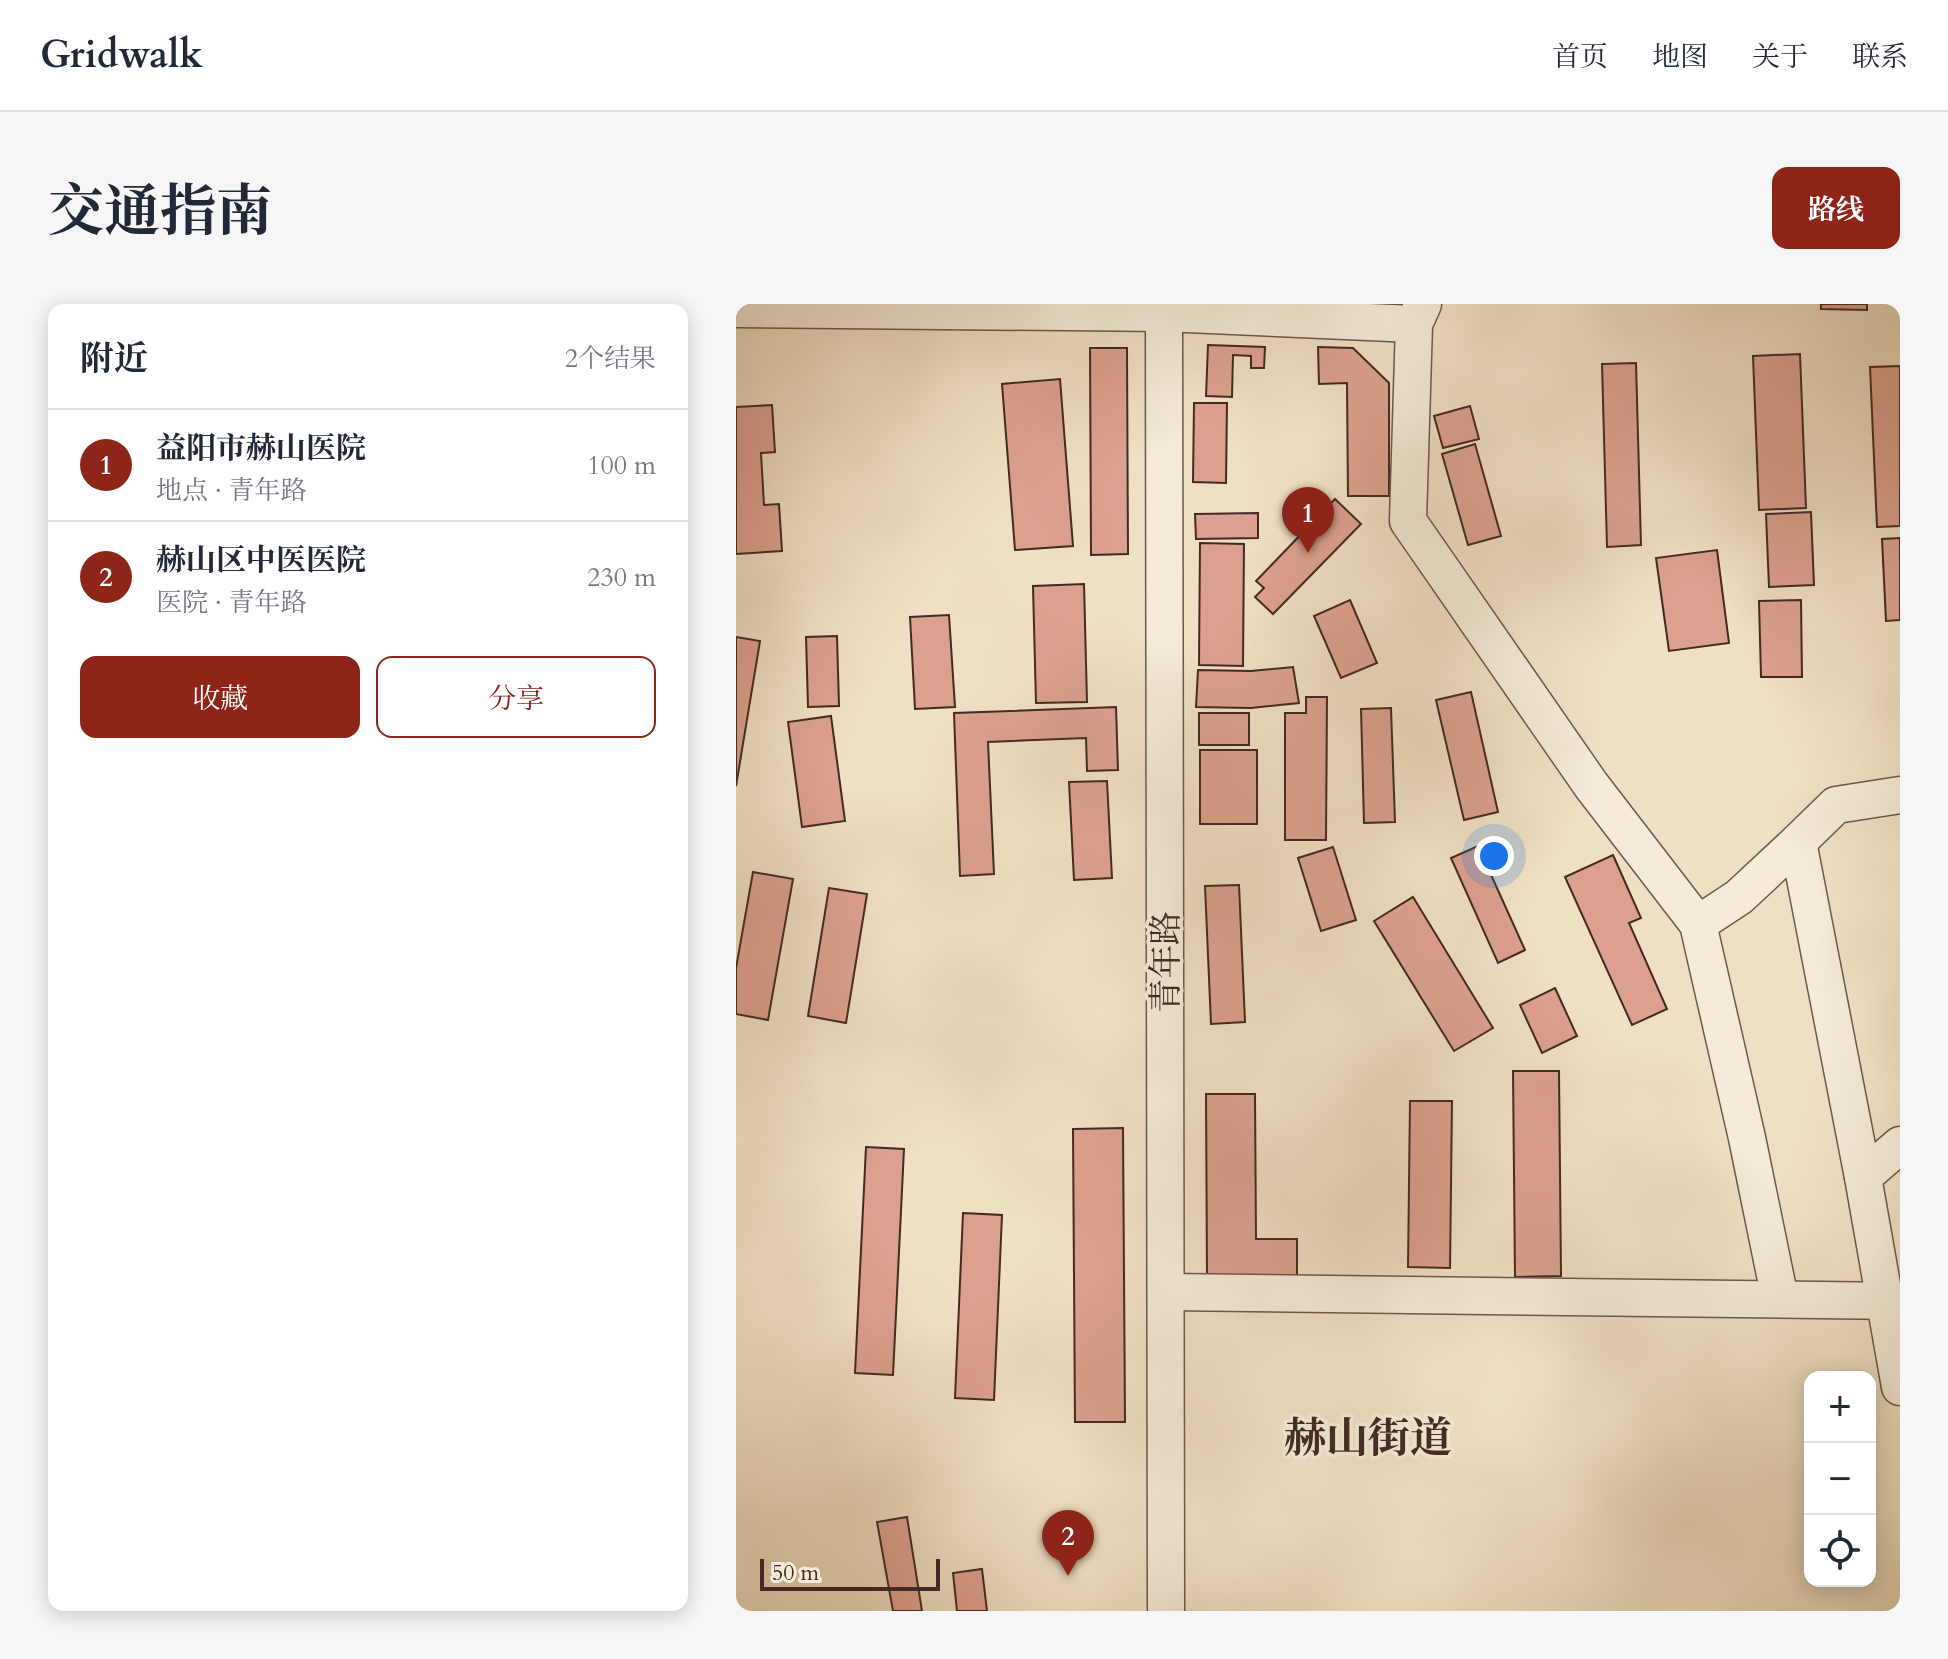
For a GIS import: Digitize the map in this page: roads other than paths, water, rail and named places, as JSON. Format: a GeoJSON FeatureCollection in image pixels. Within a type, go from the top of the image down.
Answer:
{"type":"FeatureCollection","features":[{"type":"Feature","properties":{"kind":"street"},"geometry":{"type":"LineString","coordinates":[[736,309],[1418,314],[1408,521],[1591,785],[1698,924],[1780,1299]]}},
{"type":"Feature","properties":{"kind":"street","name":"青年路"},"geometry":{"type":"LineString","coordinates":[[1164,313],[1166,1611]]}},
{"type":"Feature","properties":{"kind":"street"},"geometry":{"type":"LineString","coordinates":[[1698,924],[1739,897],[1836,805],[1900,795]]}},
{"type":"Feature","properties":{"kind":"street"},"geometry":{"type":"LineString","coordinates":[[1798,842],[1863,1177],[1892,1301],[1900,1387]]}},
{"type":"Feature","properties":{"kind":"street"},"geometry":{"type":"LineString","coordinates":[[1863,1177],[1900,1145]]}},
{"type":"Feature","properties":{"kind":"street"},"geometry":{"type":"LineString","coordinates":[[1166,1292],[1892,1301]]}},
{"type":"Feature","properties":{"kind":"place","name":"益阳市赫山医院"},"geometry":{"type":"Point","coordinates":[1308,553]}},
{"type":"Feature","properties":{"kind":"place","name":"赫山区中医医院"},"geometry":{"type":"Point","coordinates":[1068,1576]}},
{"type":"Feature","properties":{"kind":"district","name":"赫山街道"},"geometry":{"type":"Point","coordinates":[1368,1437]}}]}
